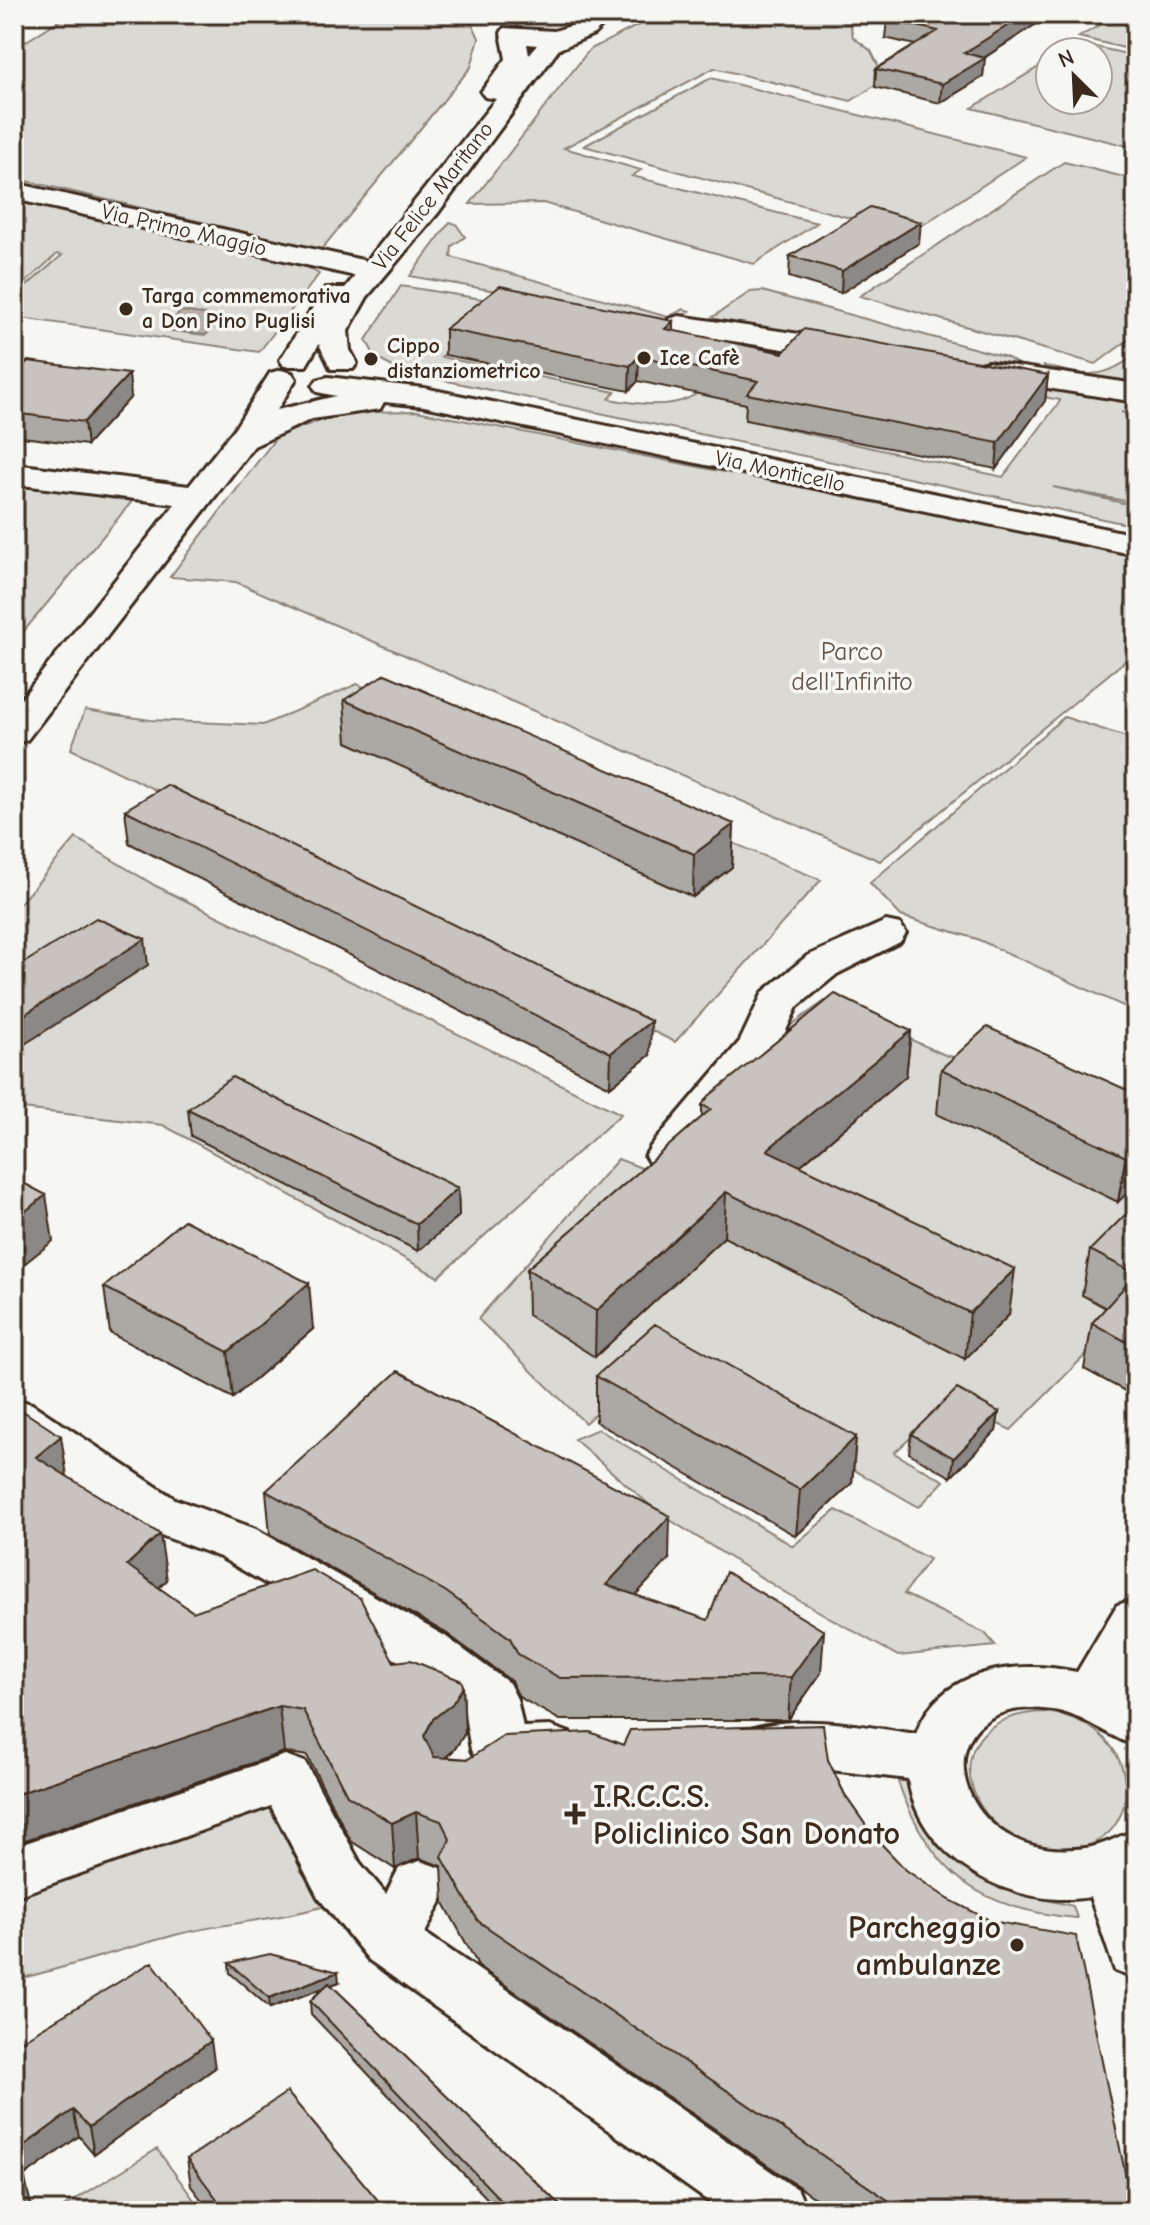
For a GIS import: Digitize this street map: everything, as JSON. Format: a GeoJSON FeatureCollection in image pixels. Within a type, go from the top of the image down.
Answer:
{"type":"FeatureCollection","features":[{"type":"Feature","properties":{"kind":"street"},"geometry":{"type":"LineString","coordinates":[[510,24],[559,38],[587,30],[592,24],[592,15]]}},
{"type":"Feature","properties":{"kind":"street","name":"Via Felice Maritano"},"geometry":{"type":"LineString","coordinates":[[244,437],[333,376],[333,331],[355,294],[365,269],[515,64],[518,53],[510,24]]}},
{"type":"Feature","properties":{"kind":"street","name":"Via Felice Maritano"},"geometry":{"type":"LineString","coordinates":[[14,732],[244,437],[310,331],[452,177],[550,44],[559,38]]}},
{"type":"Feature","properties":{"kind":"street","name":"Via Primo Maggio"},"geometry":{"type":"LineString","coordinates":[[14,191],[365,269]]}},
{"type":"Feature","properties":{"kind":"street"},"geometry":{"type":"LineString","coordinates":[[679,325],[736,347],[886,356]]}},
{"type":"Feature","properties":{"kind":"street"},"geometry":{"type":"LineString","coordinates":[[964,368],[1136,393]]}},
{"type":"Feature","properties":{"kind":"street","name":"Via Monticello"},"geometry":{"type":"LineString","coordinates":[[288,369],[1136,545]]}},
{"type":"Feature","properties":{"kind":"street"},"geometry":{"type":"LineString","coordinates":[[244,437],[283,419],[357,402],[419,402],[507,414]]}},
{"type":"Feature","properties":{"kind":"street"},"geometry":{"type":"LineString","coordinates":[[14,474],[196,497]]}},
{"type":"Feature","properties":{"kind":"street"},"geometry":{"type":"LineString","coordinates":[[667,1156],[760,1045],[778,1001],[822,965],[886,933]]}},
{"type":"Feature","properties":{"kind":"street"},"geometry":{"type":"LineString","coordinates":[[14,1417],[157,1513],[238,1543],[426,1651],[490,1699],[499,1750]]}},
{"type":"Feature","properties":{"kind":"street"},"geometry":{"type":"LineString","coordinates":[[1136,1620],[1114,1710],[1040,1685],[990,1694],[970,1705],[953,1720],[944,1733],[936,1761],[938,1790],[951,1818],[990,1853],[1023,1868],[1059,1875],[1127,1862],[1136,1953]]}},
{"type":"Feature","properties":{"kind":"street"},"geometry":{"type":"LineString","coordinates":[[714,1747],[818,1745],[886,1751],[936,1761]]}},
{"type":"Feature","properties":{"kind":"street"},"geometry":{"type":"LineString","coordinates":[[457,1784],[499,1750],[591,1748]]}},
{"type":"Feature","properties":{"kind":"street"},"geometry":{"type":"LineString","coordinates":[[14,1872],[285,1778],[339,1880],[390,1942],[775,2211]]}},
{"type":"Feature","properties":{"kind":"street"},"geometry":{"type":"LineString","coordinates":[[390,1942],[420,1886]]}},
{"type":"Feature","properties":{"kind":"green space"},"geometry":{"type":"Polygon","coordinates":[[[69,14],[400,14],[472,23],[479,38],[471,67],[321,250],[14,178],[14,49],[69,14]]]}},
{"type":"Feature","properties":{"kind":"green space"},"geometry":{"type":"Polygon","coordinates":[[[529,14],[563,14],[576,22],[551,33],[517,26],[517,19],[529,14]]]}},
{"type":"Feature","properties":{"kind":"green space"},"geometry":{"type":"Polygon","coordinates":[[[660,14],[848,14],[853,37],[871,51],[885,79],[851,101],[714,68],[564,148],[641,170],[632,176],[817,223],[754,264],[543,203],[470,204],[589,50],[660,14]]]}},
{"type":"Feature","properties":{"kind":"green space"},"geometry":{"type":"Polygon","coordinates":[[[1119,14],[1136,14],[1136,51],[1114,46],[1114,36],[1081,36],[1119,14]]]}},
{"type":"Feature","properties":{"kind":"green space"},"geometry":{"type":"Polygon","coordinates":[[[1114,51],[1136,56],[1136,148],[972,108],[1034,70],[1034,116],[1114,116],[1114,51]]]}},
{"type":"Feature","properties":{"kind":"green space"},"geometry":{"type":"Polygon","coordinates":[[[711,78],[1026,157],[909,234],[584,146],[711,78]]]}},
{"type":"Feature","properties":{"kind":"green space"},"geometry":{"type":"Polygon","coordinates":[[[1064,162],[1136,180],[1136,334],[1096,364],[860,296],[1064,162]]]}},
{"type":"Feature","properties":{"kind":"green space"},"geometry":{"type":"Polygon","coordinates":[[[14,198],[106,218],[101,223],[110,219],[298,262],[319,274],[259,352],[14,317],[14,297],[62,255],[57,254],[14,293],[14,198]]]}},
{"type":"Feature","properties":{"kind":"green space"},"geometry":{"type":"Polygon","coordinates":[[[450,222],[456,224],[465,237],[452,246],[451,257],[668,317],[684,309],[690,311],[674,322],[410,276],[450,222]]]}},
{"type":"Feature","properties":{"kind":"green space"},"geometry":{"type":"Polygon","coordinates":[[[401,286],[507,303],[441,357],[615,392],[609,399],[659,404],[692,397],[719,375],[751,338],[1136,397],[1136,414],[1121,412],[1136,416],[1136,503],[1053,487],[1136,506],[1136,526],[400,371],[376,358],[366,340],[401,286]],[[834,357],[768,425],[1003,477],[1060,400],[834,357]]]}},
{"type":"Feature","properties":{"kind":"green space"},"geometry":{"type":"Polygon","coordinates":[[[762,291],[1006,357],[1019,365],[1022,372],[707,321],[750,292],[762,291]]]}},
{"type":"Feature","properties":{"kind":"green space"},"geometry":{"type":"Polygon","coordinates":[[[1136,354],[1136,389],[1047,377],[1044,366],[1092,374],[1113,369],[1136,354]]]}},
{"type":"Feature","properties":{"kind":"green space","name":"Parco dell'Infinito"},"geometry":{"type":"Polygon","coordinates":[[[417,411],[1136,554],[1136,652],[880,861],[236,582],[170,577],[278,435],[322,420],[365,412],[417,411]]]}},
{"type":"Feature","properties":{"kind":"green space"},"geometry":{"type":"Polygon","coordinates":[[[14,486],[134,499],[14,643],[14,486]]]}},
{"type":"Feature","properties":{"kind":"green space"},"geometry":{"type":"Polygon","coordinates":[[[357,684],[821,880],[675,1042],[71,749],[85,710],[150,720],[263,725],[357,684]]]}},
{"type":"Feature","properties":{"kind":"green space"},"geometry":{"type":"Polygon","coordinates":[[[1064,717],[1136,740],[1136,1012],[977,939],[901,916],[870,883],[1064,717]]]}},
{"type":"Feature","properties":{"kind":"green space"},"geometry":{"type":"Polygon","coordinates":[[[76,838],[156,886],[621,1114],[438,1277],[163,1125],[14,1108],[14,910],[76,838]]]}},
{"type":"Feature","properties":{"kind":"green space"},"geometry":{"type":"Polygon","coordinates":[[[825,1001],[945,1055],[1136,1102],[1136,1304],[1011,1430],[950,1402],[894,1453],[944,1481],[919,1507],[660,1359],[585,1423],[478,1319],[618,1159],[657,1174],[774,1037],[825,1001]]]}},
{"type":"Feature","properties":{"kind":"green space"},"geometry":{"type":"Polygon","coordinates":[[[598,1429],[793,1546],[836,1510],[929,1559],[904,1594],[985,1633],[996,1646],[898,1656],[786,1593],[659,1513],[574,1439],[598,1429]]]}},
{"type":"Feature","properties":{"kind":"green space"},"geometry":{"type":"Polygon","coordinates":[[[1042,1712],[1075,1719],[1100,1734],[1116,1755],[1124,1778],[1125,1801],[1117,1822],[1101,1839],[1078,1848],[1040,1847],[1009,1834],[986,1813],[973,1788],[970,1762],[980,1738],[1003,1720],[1042,1712]]]}},
{"type":"Feature","properties":{"kind":"green space"},"geometry":{"type":"Polygon","coordinates":[[[913,1779],[969,1866],[1000,1889],[1073,1906],[1077,1918],[1012,1906],[986,1896],[963,1882],[926,1841],[911,1814],[898,1782],[913,1779]]]}},
{"type":"Feature","properties":{"kind":"green space"},"geometry":{"type":"Polygon","coordinates":[[[270,1797],[301,1871],[329,1905],[179,1934],[14,1980],[14,1884],[270,1797]]]}},
{"type":"Feature","properties":{"kind":"green space"},"geometry":{"type":"Polygon","coordinates":[[[157,2149],[202,2211],[57,2211],[157,2149]]]}},
{"type":"Feature","properties":{"kind":"shaded area"},"geometry":{"type":"Polygon","coordinates":[[[181,311],[223,317],[206,335],[164,330],[181,311]]]}},
{"type":"Feature","properties":{"kind":"building"},"geometry":{"type":"Polygon","coordinates":[[[897,14],[1026,14],[964,53],[985,58],[942,84],[876,69],[938,31],[887,19],[897,14]]]}},
{"type":"Feature","properties":{"kind":"building"},"geometry":{"type":"Polygon","coordinates":[[[870,207],[921,222],[842,271],[790,256],[870,207]]]}},
{"type":"Feature","properties":{"kind":"building"},"geometry":{"type":"Polygon","coordinates":[[[500,286],[673,321],[665,329],[783,353],[804,329],[1048,375],[998,443],[747,394],[758,381],[639,356],[630,366],[445,329],[500,286]]]}},
{"type":"Feature","properties":{"kind":"building"},"geometry":{"type":"Polygon","coordinates":[[[28,361],[129,374],[84,422],[14,413],[14,375],[28,361]]]}},
{"type":"Feature","properties":{"kind":"building"},"geometry":{"type":"Polygon","coordinates":[[[385,674],[734,824],[694,854],[344,700],[385,674]]]}},
{"type":"Feature","properties":{"kind":"building"},"geometry":{"type":"Polygon","coordinates":[[[167,785],[651,1021],[611,1053],[125,810],[167,785]]]}},
{"type":"Feature","properties":{"kind":"building"},"geometry":{"type":"Polygon","coordinates":[[[96,918],[145,939],[14,1021],[14,969],[96,918]]]}},
{"type":"Feature","properties":{"kind":"building"},"geometry":{"type":"Polygon","coordinates":[[[835,994],[911,1031],[767,1150],[1015,1269],[970,1313],[726,1192],[596,1311],[527,1269],[711,1109],[702,1105],[709,1096],[835,994]]]}},
{"type":"Feature","properties":{"kind":"building"},"geometry":{"type":"Polygon","coordinates":[[[987,1027],[1136,1094],[1136,1147],[1126,1157],[941,1069],[987,1027]]]}},
{"type":"Feature","properties":{"kind":"building"},"geometry":{"type":"Polygon","coordinates":[[[232,1077],[458,1188],[417,1224],[188,1109],[232,1077]]]}},
{"type":"Feature","properties":{"kind":"building"},"geometry":{"type":"Polygon","coordinates":[[[14,1178],[46,1195],[14,1220],[14,1178]]]}},
{"type":"Feature","properties":{"kind":"building"},"geometry":{"type":"Polygon","coordinates":[[[1130,1210],[1136,1213],[1136,1274],[1090,1250],[1130,1210]]]}},
{"type":"Feature","properties":{"kind":"building"},"geometry":{"type":"Polygon","coordinates":[[[184,1220],[309,1283],[228,1352],[104,1287],[184,1220]]]}},
{"type":"Feature","properties":{"kind":"building"},"geometry":{"type":"Polygon","coordinates":[[[1136,1274],[1136,1347],[1092,1323],[1136,1274]]]}},
{"type":"Feature","properties":{"kind":"building"},"geometry":{"type":"Polygon","coordinates":[[[655,1324],[856,1437],[800,1490],[596,1376],[655,1324]]]}},
{"type":"Feature","properties":{"kind":"building"},"geometry":{"type":"Polygon","coordinates":[[[398,1371],[670,1516],[606,1585],[708,1620],[726,1572],[824,1631],[791,1677],[560,1678],[518,1654],[510,1638],[445,1591],[266,1491],[398,1371]]]}},
{"type":"Feature","properties":{"kind":"building"},"geometry":{"type":"Polygon","coordinates":[[[957,1389],[999,1412],[954,1458],[911,1434],[957,1389]]]}},
{"type":"Feature","properties":{"kind":"building"},"geometry":{"type":"Polygon","coordinates":[[[14,1405],[61,1436],[36,1457],[160,1534],[127,1565],[193,1612],[312,1570],[360,1598],[394,1662],[411,1660],[462,1681],[463,1687],[452,1704],[433,1719],[424,1736],[434,1757],[468,1759],[504,1736],[590,1732],[623,1745],[630,1730],[823,1725],[828,1760],[846,1797],[872,1834],[906,1870],[948,1899],[991,1921],[1076,1936],[1133,2211],[904,2211],[478,1921],[442,1857],[450,1839],[441,1821],[416,1812],[392,1823],[347,1795],[303,1710],[279,1706],[14,1795],[14,1405]]]}},
{"type":"Feature","properties":{"kind":"building"},"geometry":{"type":"Polygon","coordinates":[[[270,1954],[338,1972],[269,1998],[229,1963],[270,1954]]]}},
{"type":"Feature","properties":{"kind":"building"},"geometry":{"type":"Polygon","coordinates":[[[152,1962],[211,2041],[89,2127],[73,2110],[14,2153],[14,2045],[152,1962]]]}},
{"type":"Feature","properties":{"kind":"building"},"geometry":{"type":"Polygon","coordinates":[[[329,1983],[566,2211],[511,2211],[310,2001],[329,1983]]]}},
{"type":"Feature","properties":{"kind":"building"},"geometry":{"type":"Polygon","coordinates":[[[287,2092],[387,2211],[226,2211],[187,2159],[287,2092]]]}},
{"type":"Feature","properties":{"kind":"building"},"geometry":{"type":"Polygon","coordinates":[[[14,2167],[25,2179],[14,2187],[14,2167]]]}},
{"type":"Feature","properties":{"kind":"place","name":"Targa commemorativa a Don Pino Puglisi"},"geometry":{"type":"Point","coordinates":[126,309]}},
{"type":"Feature","properties":{"kind":"place","name":"Ice Cafè"},"geometry":{"type":"Point","coordinates":[644,358]}},
{"type":"Feature","properties":{"kind":"place","name":"Cippo distanziometrico"},"geometry":{"type":"Point","coordinates":[371,359]}},
{"type":"Feature","properties":{"kind":"place","name":"I.R.C.C.S. Policlinico San Donato"},"geometry":{"type":"Point","coordinates":[575,1814]}},
{"type":"Feature","properties":{"kind":"place","name":"Parcheggio ambulanze"},"geometry":{"type":"Point","coordinates":[1017,1945]}}]}
